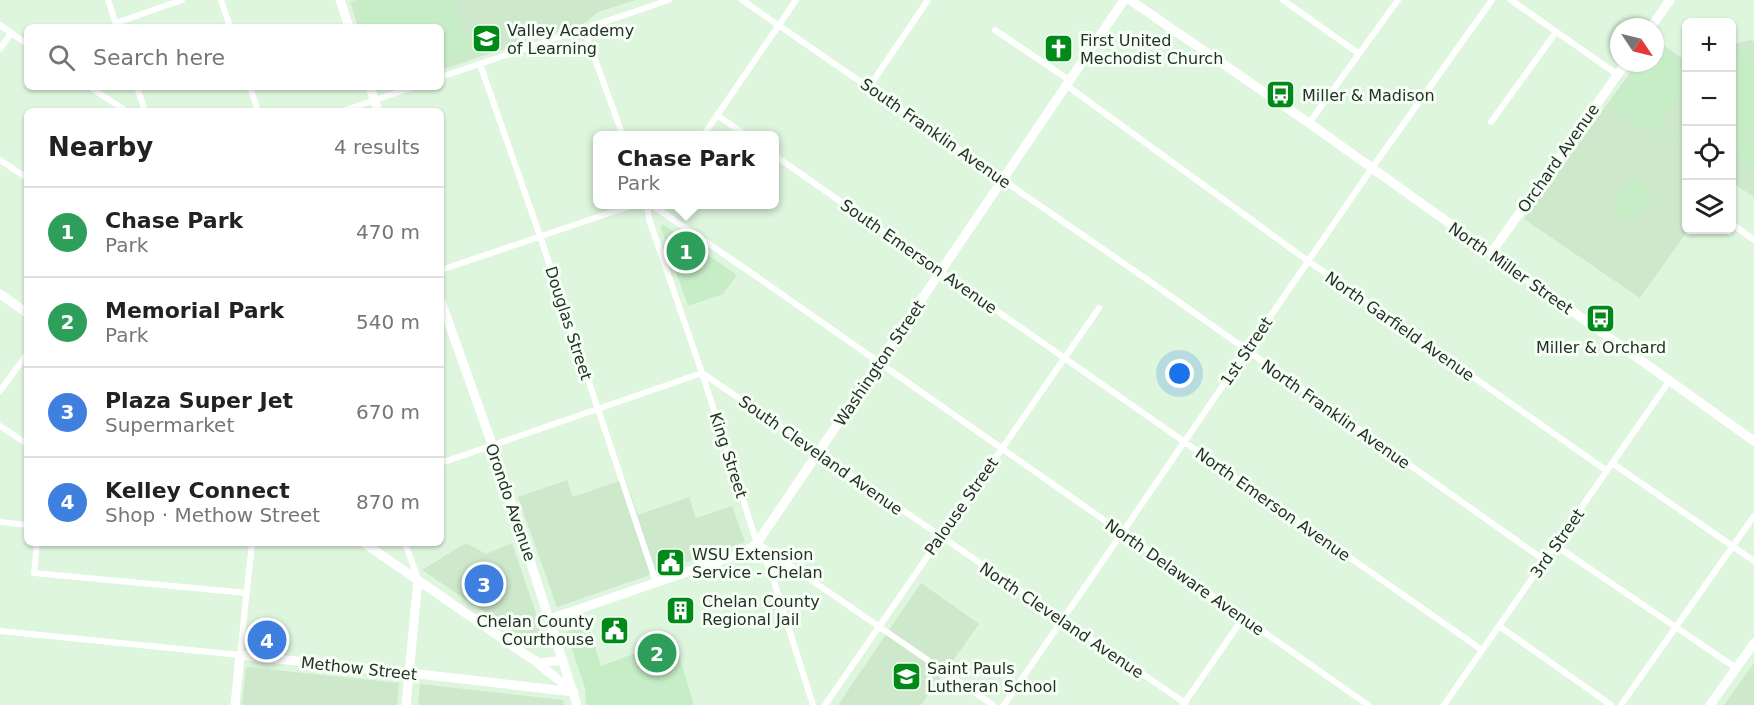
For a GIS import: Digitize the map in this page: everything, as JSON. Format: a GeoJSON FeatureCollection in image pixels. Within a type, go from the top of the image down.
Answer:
{"type":"FeatureCollection","features":[{"type":"Feature","properties":{"kind":"street"},"geometry":{"type":"LineString","coordinates":[[108,0],[117,24]]}},
{"type":"Feature","properties":{"kind":"street"},"geometry":{"type":"LineString","coordinates":[[120,24],[182,0]]}},
{"type":"Feature","properties":{"kind":"street"},"geometry":{"type":"LineString","coordinates":[[221,0],[229,24]]}},
{"type":"Feature","properties":{"kind":"street"},"geometry":{"type":"LineString","coordinates":[[340,0],[348,24]]}},
{"type":"Feature","properties":{"kind":"street"},"geometry":{"type":"LineString","coordinates":[[444,76],[669,0]]}},
{"type":"Feature","properties":{"kind":"street","name":"South Franklin Avenue"},"geometry":{"type":"LineString","coordinates":[[742,0],[1128,266]]}},
{"type":"Feature","properties":{"kind":"street"},"geometry":{"type":"LineString","coordinates":[[706,131],[796,0]]}},
{"type":"Feature","properties":{"kind":"street"},"geometry":{"type":"LineString","coordinates":[[869,87],[928,0]]}},
{"type":"Feature","properties":{"kind":"street","name":"Washington Street"},"geometry":{"type":"LineString","coordinates":[[550,619],[745,552],[757,543],[1124,0]]}},
{"type":"Feature","properties":{"kind":"street","name":"North Miller Street"},"geometry":{"type":"LineString","coordinates":[[1130,0],[1309,123],[1754,441]]}},
{"type":"Feature","properties":{"kind":"street"},"geometry":{"type":"LineString","coordinates":[[1283,0],[1359,53]]}},
{"type":"Feature","properties":{"kind":"street"},"geometry":{"type":"LineString","coordinates":[[1309,123],[1398,0]]}},
{"type":"Feature","properties":{"kind":"street","name":"1st Street"},"geometry":{"type":"LineString","coordinates":[[1004,705],[1246,350],[1492,0]]}},
{"type":"Feature","properties":{"kind":"street"},"geometry":{"type":"LineString","coordinates":[[1511,0],[1618,75]]}},
{"type":"Feature","properties":{"kind":"street"},"geometry":{"type":"LineString","coordinates":[[1657,18],[1670,0]]}},
{"type":"Feature","properties":{"kind":"street"},"geometry":{"type":"LineString","coordinates":[[0,25],[24,42]]}},
{"type":"Feature","properties":{"kind":"street"},"geometry":{"type":"LineString","coordinates":[[584,28],[622,131]]}},
{"type":"Feature","properties":{"kind":"street","name":"North Garfield Avenue"},"geometry":{"type":"LineString","coordinates":[[995,30],[1308,261],[1607,471]]}},
{"type":"Feature","properties":{"kind":"street"},"geometry":{"type":"LineString","coordinates":[[1491,122],[1556,32]]}},
{"type":"Feature","properties":{"kind":"street"},"geometry":{"type":"LineString","coordinates":[[0,49],[11,33]]}},
{"type":"Feature","properties":{"kind":"street","name":"Douglas Street"},"geometry":{"type":"LineString","coordinates":[[480,64],[656,582]]}},
{"type":"Feature","properties":{"kind":"street","name":"Orchard Avenue"},"geometry":{"type":"LineString","coordinates":[[1491,253],[1620,72]]}},
{"type":"Feature","properties":{"kind":"street"},"geometry":{"type":"LineString","coordinates":[[94,90],[122,108]]}},
{"type":"Feature","properties":{"kind":"street"},"geometry":{"type":"LineString","coordinates":[[138,90],[144,108]]}},
{"type":"Feature","properties":{"kind":"street"},"geometry":{"type":"LineString","coordinates":[[251,90],[257,108]]}},
{"type":"Feature","properties":{"kind":"street"},"geometry":{"type":"LineString","coordinates":[[371,90],[377,108]]}},
{"type":"Feature","properties":{"kind":"street"},"geometry":{"type":"LineString","coordinates":[[351,108],[404,90]]}},
{"type":"Feature","properties":{"kind":"street"},"geometry":{"type":"LineString","coordinates":[[717,115],[741,131]]}},
{"type":"Feature","properties":{"kind":"street","name":"South Emerson Avenue"},"geometry":{"type":"LineString","coordinates":[[779,158],[1064,357]]}},
{"type":"Feature","properties":{"kind":"street"},"geometry":{"type":"LineString","coordinates":[[0,160],[24,176]]}},
{"type":"Feature","properties":{"kind":"street"},"geometry":{"type":"LineString","coordinates":[[444,269],[621,209]]}},
{"type":"Feature","properties":{"kind":"street","name":"King Street"},"geometry":{"type":"LineString","coordinates":[[649,209],[649,219],[757,543],[774,581],[813,705]]}},
{"type":"Feature","properties":{"kind":"street","name":"North Delaware Avenue"},"geometry":{"type":"LineString","coordinates":[[656,209],[753,274],[1368,705]]}},
{"type":"Feature","properties":{"kind":"street"},"geometry":{"type":"LineString","coordinates":[[1736,227],[1754,240]]}},
{"type":"Feature","properties":{"kind":"street","name":"North Franklin Avenue"},"geometry":{"type":"LineString","coordinates":[[1128,266],[1544,561]]}},
{"type":"Feature","properties":{"kind":"street"},"geometry":{"type":"LineString","coordinates":[[0,294],[24,311]]}},
{"type":"Feature","properties":{"kind":"street","name":"Palouse Street"},"geometry":{"type":"LineString","coordinates":[[825,705],[1099,308]]}},
{"type":"Feature","properties":{"kind":"street","name":"Orondo Avenue"},"geometry":{"type":"LineString","coordinates":[[444,310],[564,660],[577,705]]}},
{"type":"Feature","properties":{"kind":"street","name":"North Emerson Avenue"},"geometry":{"type":"LineString","coordinates":[[1064,357],[1482,650]]}},
{"type":"Feature","properties":{"kind":"street"},"geometry":{"type":"LineString","coordinates":[[0,391],[24,358]]}},
{"type":"Feature","properties":{"kind":"street"},"geometry":{"type":"LineString","coordinates":[[444,462],[702,373]]}},
{"type":"Feature","properties":{"kind":"street","name":"South Cleveland Avenue"},"geometry":{"type":"LineString","coordinates":[[702,373],[940,537]]}},
{"type":"Feature","properties":{"kind":"street","name":"3rd Street"},"geometry":{"type":"LineString","coordinates":[[1444,705],[1670,380]]}},
{"type":"Feature","properties":{"kind":"street"},"geometry":{"type":"LineString","coordinates":[[0,426],[24,442]]}},
{"type":"Feature","properties":{"kind":"street"},"geometry":{"type":"LineString","coordinates":[[1612,463],[1754,561]]}},
{"type":"Feature","properties":{"kind":"street"},"geometry":{"type":"LineString","coordinates":[[1621,705],[1754,516]]}},
{"type":"Feature","properties":{"kind":"street"},"geometry":{"type":"LineString","coordinates":[[0,522],[24,525]]}},
{"type":"Feature","properties":{"kind":"street","name":"North Cleveland Avenue"},"geometry":{"type":"LineString","coordinates":[[940,537],[1184,704]]}},
{"type":"Feature","properties":{"kind":"street"},"geometry":{"type":"LineString","coordinates":[[757,543],[993,705]]}},
{"type":"Feature","properties":{"kind":"street"},"geometry":{"type":"LineString","coordinates":[[1555,545],[1736,668]]}},
{"type":"Feature","properties":{"kind":"street"},"geometry":{"type":"LineString","coordinates":[[37,546],[34,573],[247,593]]}},
{"type":"Feature","properties":{"kind":"street"},"geometry":{"type":"LineString","coordinates":[[236,705],[252,546]]}},
{"type":"Feature","properties":{"kind":"street"},"geometry":{"type":"LineString","coordinates":[[368,546],[532,659],[574,692]]}},
{"type":"Feature","properties":{"kind":"street"},"geometry":{"type":"LineString","coordinates":[[406,546],[418,580],[406,705]]}},
{"type":"Feature","properties":{"kind":"street"},"geometry":{"type":"LineString","coordinates":[[1184,704],[1243,618]]}},
{"type":"Feature","properties":{"kind":"street"},"geometry":{"type":"LineString","coordinates":[[1499,626],[1611,705]]}},
{"type":"Feature","properties":{"kind":"street","name":"Methow Street"},"geometry":{"type":"LineString","coordinates":[[0,631],[574,692]]}},
{"type":"Feature","properties":{"kind":"street"},"geometry":{"type":"LineString","coordinates":[[1710,705],[1754,643]]}},
{"type":"Feature","properties":{"kind":"street"},"geometry":{"type":"LineString","coordinates":[[532,659],[541,663],[564,660]]}},
{"type":"Feature","properties":{"kind":"shaded area","name":"Valley Academy of Learning"},"geometry":{"type":"Polygon","coordinates":[[[356,0],[636,0],[598,12],[585,23],[444,69],[444,24],[357,24],[350,2],[356,0]]]}},
{"type":"Feature","properties":{"kind":"shaded area"},"geometry":{"type":"Polygon","coordinates":[[[371,0],[452,0],[473,54],[444,65],[444,24],[363,24],[356,5],[371,0]]]}},
{"type":"Feature","properties":{"kind":"shaded area"},"geometry":{"type":"Polygon","coordinates":[[[1751,40],[1754,42],[1754,197],[1736,185],[1736,43],[1751,40]]]}},
{"type":"Feature","properties":{"kind":"shaded area"},"geometry":{"type":"Polygon","coordinates":[[[1664,45],[1682,58],[1682,234],[1685,234],[1640,298],[1524,219],[1630,72],[1664,72],[1664,45]]]}},
{"type":"Feature","properties":{"kind":"shaded area"},"geometry":{"type":"Polygon","coordinates":[[[1744,46],[1754,54],[1754,130],[1736,155],[1736,72],[1736,58],[1744,46]]]}},
{"type":"Feature","properties":{"kind":"shaded area"},"geometry":{"type":"Polygon","coordinates":[[[1664,50],[1682,63],[1682,91],[1652,135],[1611,105],[1635,72],[1664,72],[1664,50]]]}},
{"type":"Feature","properties":{"kind":"shaded area"},"geometry":{"type":"Polygon","coordinates":[[[1682,133],[1682,150],[1674,145],[1682,133]]]}},
{"type":"Feature","properties":{"kind":"shaded area"},"geometry":{"type":"Polygon","coordinates":[[[1754,134],[1754,170],[1737,157],[1754,134]]]}},
{"type":"Feature","properties":{"kind":"shaded area"},"geometry":{"type":"Polygon","coordinates":[[[1632,178],[1653,193],[1637,215],[1623,221],[1616,216],[1616,205],[1619,196],[1632,178]]]}},
{"type":"Feature","properties":{"kind":"shaded area"},"geometry":{"type":"Polygon","coordinates":[[[662,224],[737,275],[723,294],[688,306],[661,228],[662,224]]]}},
{"type":"Feature","properties":{"kind":"shaded area"},"geometry":{"type":"Polygon","coordinates":[[[625,479],[638,515],[689,497],[696,518],[732,506],[745,542],[557,607],[518,497],[567,480],[573,497],[625,479]]]}},
{"type":"Feature","properties":{"kind":"shaded area"},"geometry":{"type":"Polygon","coordinates":[[[466,543],[486,554],[512,543],[543,634],[535,646],[422,570],[466,543]]]}},
{"type":"Feature","properties":{"kind":"shaded area"},"geometry":{"type":"Polygon","coordinates":[[[921,583],[979,624],[921,705],[838,705],[921,583]]]}},
{"type":"Feature","properties":{"kind":"shaded area"},"geometry":{"type":"Polygon","coordinates":[[[588,624],[601,666],[674,639],[694,705],[586,705],[585,688],[566,632],[588,624]]]}},
{"type":"Feature","properties":{"kind":"shaded area"},"geometry":{"type":"Polygon","coordinates":[[[1754,663],[1754,705],[1724,705],[1754,663]]]}},
{"type":"Feature","properties":{"kind":"shaded area"},"geometry":{"type":"Polygon","coordinates":[[[246,667],[399,683],[397,705],[242,705],[246,667]]]}},
{"type":"Feature","properties":{"kind":"shaded area"},"geometry":{"type":"Polygon","coordinates":[[[420,684],[563,700],[564,705],[418,705],[420,684]]]}},
{"type":"Feature","properties":{"kind":"place","name":"Valley Academy of Learning"},"geometry":{"type":"Point","coordinates":[486,39]}},
{"type":"Feature","properties":{"kind":"place","name":"First United Mechodist Church"},"geometry":{"type":"Point","coordinates":[1059,49]}},
{"type":"Feature","properties":{"kind":"place","name":"Miller & Madison"},"geometry":{"type":"Point","coordinates":[1281,95]}},
{"type":"Feature","properties":{"kind":"place","name":"Chase Park"},"geometry":{"type":"Point","coordinates":[686,251]}},
{"type":"Feature","properties":{"kind":"place","name":"Miller & Orchard"},"geometry":{"type":"Point","coordinates":[1601,319]}},
{"type":"Feature","properties":{"kind":"place","name":"WSU Extension Service - Chelan"},"geometry":{"type":"Point","coordinates":[671,563]}},
{"type":"Feature","properties":{"kind":"place","name":"Plaza Super Jet"},"geometry":{"type":"Point","coordinates":[484,584]}},
{"type":"Feature","properties":{"kind":"place","name":"Chelan County Regional Jail"},"geometry":{"type":"Point","coordinates":[681,610]}},
{"type":"Feature","properties":{"kind":"place","name":"Chelan County Courthouse"},"geometry":{"type":"Point","coordinates":[615,630]}},
{"type":"Feature","properties":{"kind":"place","name":"Kelley Connect"},"geometry":{"type":"Point","coordinates":[267,640]}},
{"type":"Feature","properties":{"kind":"place","name":"Memorial Park"},"geometry":{"type":"Point","coordinates":[657,653]}},
{"type":"Feature","properties":{"kind":"place","name":"Saint Pauls Lutheran School"},"geometry":{"type":"Point","coordinates":[906,677]}}]}
